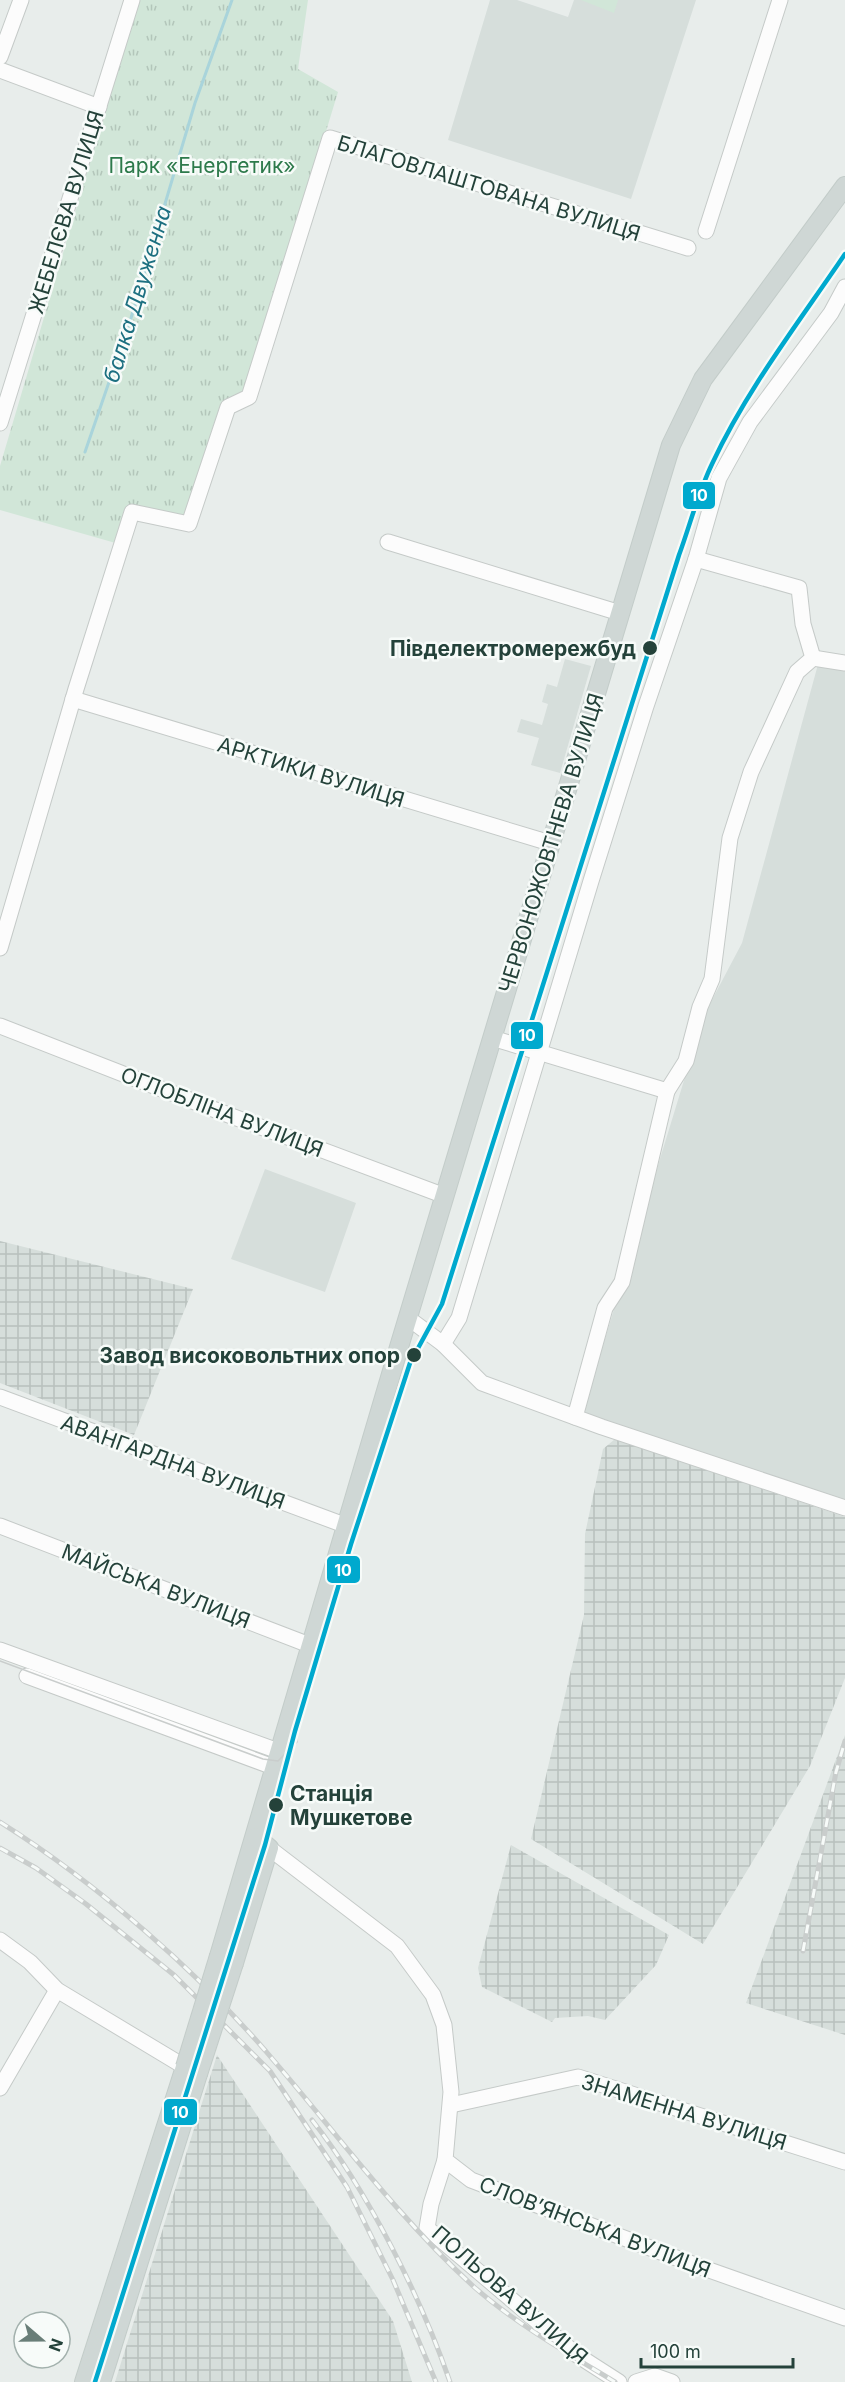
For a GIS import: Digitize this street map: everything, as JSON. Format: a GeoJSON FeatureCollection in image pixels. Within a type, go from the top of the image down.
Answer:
{"type":"FeatureCollection","features":[{"type":"Feature","properties":{"kind":"main road","name":"ЧЕРВОНОЖОВТНЕВА ВУЛИЦЯ"},"geometry":{"type":"LineString","coordinates":[[191,2070],[263,1842],[279,1760],[408,1318],[671,445],[703,379],[845,186]]}},
{"type":"Feature","properties":{"kind":"main road"},"geometry":{"type":"LineString","coordinates":[[84,2382],[191,2070]]}},
{"type":"Feature","properties":{"kind":"main road"},"geometry":{"type":"LineString","coordinates":[[101,2382],[191,2070]]}},
{"type":"Feature","properties":{"kind":"street"},"geometry":{"type":"LineString","coordinates":[[0,57],[21,0]]}},
{"type":"Feature","properties":{"kind":"street","name":"ЖЕБЕЛЄВА ВУЛИЦЯ"},"geometry":{"type":"LineString","coordinates":[[0,423],[132,0]]}},
{"type":"Feature","properties":{"kind":"street"},"geometry":{"type":"LineString","coordinates":[[706,231],[780,0]]}},
{"type":"Feature","properties":{"kind":"street"},"geometry":{"type":"LineString","coordinates":[[0,70],[99,107]]}},
{"type":"Feature","properties":{"kind":"street","name":"БЛАГОВЛАШТОВАНА ВУЛИЦЯ"},"geometry":{"type":"LineString","coordinates":[[73,699],[132,512],[189,524],[228,407],[249,397],[330,138],[688,248]]}},
{"type":"Feature","properties":{"kind":"street"},"geometry":{"type":"LineString","coordinates":[[443,1344],[459,1318],[646,706],[696,559],[719,478],[750,422],[831,313],[845,287]]}},
{"type":"Feature","properties":{"kind":"street"},"geometry":{"type":"LineString","coordinates":[[388,542],[620,613]]}},
{"type":"Feature","properties":{"kind":"street"},"geometry":{"type":"LineString","coordinates":[[696,559],[799,588],[803,624],[813,658]]}},
{"type":"Feature","properties":{"kind":"street"},"geometry":{"type":"LineString","coordinates":[[813,658],[845,663]]}},
{"type":"Feature","properties":{"kind":"street"},"geometry":{"type":"LineString","coordinates":[[575,1417],[605,1308],[622,1282],[667,1091],[686,1061],[700,1007],[712,979],[730,838],[751,772],[797,672],[813,658]]}},
{"type":"Feature","properties":{"kind":"street"},"geometry":{"type":"LineString","coordinates":[[0,948],[73,699]]}},
{"type":"Feature","properties":{"kind":"street","name":"АРКТИКИ ВУЛИЦЯ"},"geometry":{"type":"LineString","coordinates":[[73,699],[550,843]]}},
{"type":"Feature","properties":{"kind":"street","name":"ОГЛОБЛІНА ВУЛИЦЯ"},"geometry":{"type":"LineString","coordinates":[[0,1026],[445,1196]]}},
{"type":"Feature","properties":{"kind":"street"},"geometry":{"type":"LineString","coordinates":[[492,1038],[667,1091]]}},
{"type":"Feature","properties":{"kind":"street"},"geometry":{"type":"LineString","coordinates":[[408,1318],[443,1344],[482,1383],[575,1417],[845,1508]]}},
{"type":"Feature","properties":{"kind":"street","name":"АВАНГАРДНА ВУЛИЦЯ"},"geometry":{"type":"LineString","coordinates":[[0,1397],[347,1526]]}},
{"type":"Feature","properties":{"kind":"street","name":"МАЙСЬКА ВУЛИЦЯ"},"geometry":{"type":"LineString","coordinates":[[0,1526],[312,1646]]}},
{"type":"Feature","properties":{"kind":"street"},"geometry":{"type":"LineString","coordinates":[[0,1650],[279,1760]]}},
{"type":"Feature","properties":{"kind":"street"},"geometry":{"type":"LineString","coordinates":[[27,1676],[279,1760]]}},
{"type":"Feature","properties":{"kind":"street"},"geometry":{"type":"LineString","coordinates":[[263,1842],[397,1946],[425,1982],[444,2025],[451,2105],[446,2129],[445,2160]]}},
{"type":"Feature","properties":{"kind":"street"},"geometry":{"type":"LineString","coordinates":[[0,1940],[30,1962],[57,1990],[191,2070]]}},
{"type":"Feature","properties":{"kind":"street"},"geometry":{"type":"LineString","coordinates":[[0,2088],[57,1990]]}},
{"type":"Feature","properties":{"kind":"street","name":"ЗНАМЕННА ВУЛИЦЯ"},"geometry":{"type":"LineString","coordinates":[[451,2105],[578,2077],[845,2162]]}},
{"type":"Feature","properties":{"kind":"street","name":"СЛОВ’ЯНСЬКА ВУЛИЦЯ"},"geometry":{"type":"LineString","coordinates":[[445,2160],[471,2180],[695,2265],[845,2318]]}},
{"type":"Feature","properties":{"kind":"street","name":"ПОЛЬОВА ВУЛИЦЯ"},"geometry":{"type":"LineString","coordinates":[[445,2160],[431,2204],[427,2228],[577,2355],[619,2382]]}},
{"type":"Feature","properties":{"kind":"street"},"geometry":{"type":"LineString","coordinates":[[636,2382],[655,2376],[672,2382]]}},
{"type":"Feature","properties":{"kind":"shaded area"},"geometry":{"type":"Polygon","coordinates":[[[490,0],[517,0],[568,17],[574,0],[696,0],[631,199],[448,140],[490,0]]]}},
{"type":"Feature","properties":{"kind":"shaded area"},"geometry":{"type":"Polygon","coordinates":[[[820,657],[845,660],[845,1504],[582,1414],[704,1015],[742,943],[820,657]]]}},
{"type":"Feature","properties":{"kind":"shaded area"},"geometry":{"type":"Polygon","coordinates":[[[565,659],[591,666],[560,773],[531,765],[539,738],[517,732],[521,719],[542,725],[548,704],[542,702],[547,684],[557,687],[565,659]]]}},
{"type":"Feature","properties":{"kind":"shaded area"},"geometry":{"type":"Polygon","coordinates":[[[265,1169],[356,1203],[325,1292],[231,1259],[265,1169]]]}},
{"type":"Feature","properties":{"kind":"shaded area"},"geometry":{"type":"Polygon","coordinates":[[[0,1241],[193,1289],[134,1435],[0,1383],[0,1241]]]}},
{"type":"Feature","properties":{"kind":"shaded area"},"geometry":{"type":"Polygon","coordinates":[[[615,1439],[845,1517],[845,1678],[810,1766],[703,1944],[531,1839],[584,1615],[585,1534],[603,1449],[615,1439]]]}},
{"type":"Feature","properties":{"kind":"shaded area"},"geometry":{"type":"Polygon","coordinates":[[[845,1735],[845,2035],[746,2003],[845,1735]]]}},
{"type":"Feature","properties":{"kind":"shaded area"},"geometry":{"type":"Polygon","coordinates":[[[511,1845],[669,1935],[656,1965],[605,2020],[588,2016],[555,2018],[552,2022],[482,1987],[478,1968],[511,1845]]]}},
{"type":"Feature","properties":{"kind":"shaded area"},"geometry":{"type":"Polygon","coordinates":[[[217,2055],[393,2321],[412,2382],[115,2382],[217,2055]]]}},
{"type":"Feature","properties":{"kind":"green space","name":"Парк «Енергетик»"},"geometry":{"type":"Polygon","coordinates":[[[138,0],[308,0],[298,69],[338,92],[246,394],[226,405],[187,520],[130,509],[119,544],[0,510],[0,466],[138,0]]]}},
{"type":"Feature","properties":{"kind":"green space"},"geometry":{"type":"Polygon","coordinates":[[[581,0],[618,0],[614,13],[581,0]]]}},
{"type":"Feature","properties":{"kind":"waterway","name":"балка Двуженна"},"geometry":{"type":"LineString","coordinates":[[85,452],[131,318],[195,103],[232,0]]}},
{"type":"Feature","properties":{"kind":"tram line"},"geometry":{"type":"LineString","coordinates":[[0,1661],[263,1759],[278,1761],[297,1742],[295,1731]]}},
{"type":"Feature","properties":{"kind":"railway"},"geometry":{"type":"LineString","coordinates":[[803,1951],[836,1772],[845,1741]]}},
{"type":"Feature","properties":{"kind":"railway"},"geometry":{"type":"LineString","coordinates":[[0,1822],[73,1873],[181,1963],[246,2029],[395,2205],[473,2286],[523,2325],[615,2382]]}},
{"type":"Feature","properties":{"kind":"railway"},"geometry":{"type":"LineString","coordinates":[[0,1848],[36,1868],[86,1904],[174,1975],[270,2071],[347,2187],[393,2280],[436,2382]]}},
{"type":"Feature","properties":{"kind":"railway"},"geometry":{"type":"LineString","coordinates":[[312,2120],[353,2179],[391,2245],[424,2315],[450,2382]]}},
{"type":"Feature","properties":{"kind":"transit line","name":"10"},"geometry":{"type":"LineString","coordinates":[[95,2382],[265,1845],[295,1731],[351,1544],[410,1363],[442,1304],[698,498],[712,464],[741,409],[774,356],[845,254]]}},
{"type":"Feature","properties":{"kind":"place","name":"Півделектромережбуд"},"geometry":{"type":"Point","coordinates":[650,648]}},
{"type":"Feature","properties":{"kind":"place","name":"Завод високовольтних опор"},"geometry":{"type":"Point","coordinates":[414,1355]}},
{"type":"Feature","properties":{"kind":"place","name":"Станція Мушкетове"},"geometry":{"type":"Point","coordinates":[276,1805]}}]}
